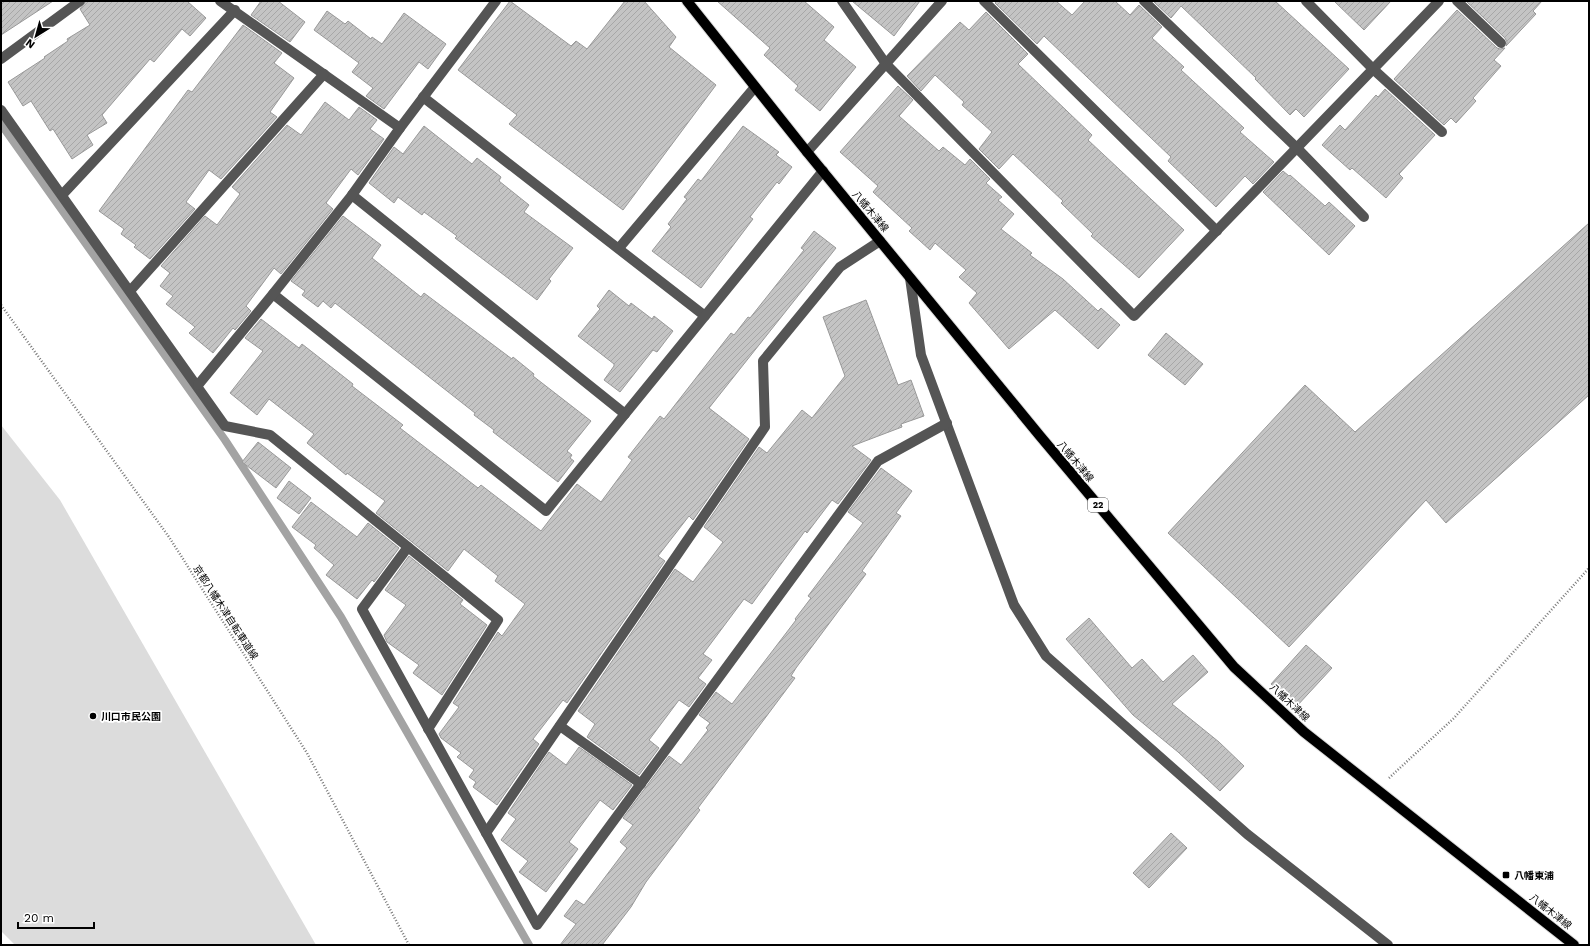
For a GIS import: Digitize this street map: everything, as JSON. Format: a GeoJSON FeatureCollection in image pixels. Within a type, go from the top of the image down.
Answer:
{"type":"FeatureCollection","features":[{"type":"Feature","properties":{"kind":"main road","name":"八幡木津線"},"geometry":{"type":"LineString","coordinates":[[687,1],[807,152],[910,278],[1040,436],[1234,667],[1304,732],[1574,945]]}},
{"type":"Feature","properties":{"kind":"street"},"geometry":{"type":"LineString","coordinates":[[1,60],[80,1]]}},
{"type":"Feature","properties":{"kind":"street"},"geometry":{"type":"LineString","coordinates":[[220,1],[400,128]]}},
{"type":"Feature","properties":{"kind":"street"},"geometry":{"type":"LineString","coordinates":[[198,385],[352,195],[423,97],[496,1]]}},
{"type":"Feature","properties":{"kind":"street"},"geometry":{"type":"LineString","coordinates":[[842,1],[886,64],[1134,316],[1439,1]]}},
{"type":"Feature","properties":{"kind":"street"},"geometry":{"type":"LineString","coordinates":[[807,152],[942,1]]}},
{"type":"Feature","properties":{"kind":"street"},"geometry":{"type":"LineString","coordinates":[[984,1],[1217,231]]}},
{"type":"Feature","properties":{"kind":"street"},"geometry":{"type":"LineString","coordinates":[[1144,1],[1297,148],[1364,217]]}},
{"type":"Feature","properties":{"kind":"street"},"geometry":{"type":"LineString","coordinates":[[1306,1],[1374,69],[1442,132]]}},
{"type":"Feature","properties":{"kind":"street"},"geometry":{"type":"LineString","coordinates":[[1457,1],[1501,43]]}},
{"type":"Feature","properties":{"kind":"street"},"geometry":{"type":"LineString","coordinates":[[62,195],[234,10]]}},
{"type":"Feature","properties":{"kind":"street"},"geometry":{"type":"LineString","coordinates":[[130,291],[324,74]]}},
{"type":"Feature","properties":{"kind":"street"},"geometry":{"type":"LineString","coordinates":[[619,248],[755,87]]}},
{"type":"Feature","properties":{"kind":"street"},"geometry":{"type":"LineString","coordinates":[[423,97],[705,316]]}},
{"type":"Feature","properties":{"kind":"street"},"geometry":{"type":"LineString","coordinates":[[1,110],[198,385],[225,426],[270,435],[498,620],[428,729]]}},
{"type":"Feature","properties":{"kind":"street"},"geometry":{"type":"LineString","coordinates":[[273,294],[546,512],[823,171]]}},
{"type":"Feature","properties":{"kind":"street"},"geometry":{"type":"LineString","coordinates":[[352,195],[625,414]]}},
{"type":"Feature","properties":{"kind":"street"},"geometry":{"type":"LineString","coordinates":[[486,833],[765,427],[763,361],[840,267],[880,241]]}},
{"type":"Feature","properties":{"kind":"street"},"geometry":{"type":"LineString","coordinates":[[910,278],[922,355],[946,423],[1014,605],[1046,656],[1246,834],[1388,945]]}},
{"type":"Feature","properties":{"kind":"street"},"geometry":{"type":"LineString","coordinates":[[408,547],[362,609],[537,925],[878,461],[946,423]]}},
{"type":"Feature","properties":{"kind":"street"},"geometry":{"type":"LineString","coordinates":[[560,726],[642,784]]}},
{"type":"Feature","properties":{"kind":"path","name":"京都八幡木津自転車道線"},"geometry":{"type":"LineString","coordinates":[[1,305],[169,537],[307,753],[409,945]]}},
{"type":"Feature","properties":{"kind":"path"},"geometry":{"type":"LineString","coordinates":[[1378,790],[1397,770],[1454,718],[1589,568]]}},
{"type":"Feature","properties":{"kind":"shaded area","name":"川口市民公園"},"geometry":{"type":"Polygon","coordinates":[[[1,425],[60,500],[316,945],[15,945],[1,931],[1,425]]]}},
{"type":"Feature","properties":{"kind":"building"},"geometry":{"type":"Polygon","coordinates":[[[1,1],[53,1],[1,35],[1,1]]]}},
{"type":"Feature","properties":{"kind":"building"},"geometry":{"type":"Polygon","coordinates":[[[86,1],[187,1],[206,18],[190,36],[182,29],[154,62],[150,59],[102,115],[107,123],[87,135],[93,145],[72,159],[53,129],[50,131],[31,101],[23,106],[8,82],[45,58],[44,57],[68,41],[67,39],[90,25],[80,9],[86,1]]]}},
{"type":"Feature","properties":{"kind":"building"},"geometry":{"type":"Polygon","coordinates":[[[261,1],[278,1],[305,22],[290,42],[251,15],[261,1]]]}},
{"type":"Feature","properties":{"kind":"building"},"geometry":{"type":"Polygon","coordinates":[[[510,1],[571,46],[576,41],[587,49],[625,1],[644,1],[676,37],[669,47],[716,85],[623,210],[509,124],[517,115],[458,70],[510,1]]]}},
{"type":"Feature","properties":{"kind":"building"},"geometry":{"type":"Polygon","coordinates":[[[717,1],[804,1],[834,27],[824,40],[856,67],[820,111],[795,90],[798,86],[764,55],[770,48],[717,1]]]}},
{"type":"Feature","properties":{"kind":"building"},"geometry":{"type":"Polygon","coordinates":[[[852,1],[920,1],[894,36],[852,1]]]}},
{"type":"Feature","properties":{"kind":"building"},"geometry":{"type":"Polygon","coordinates":[[[997,1],[1056,1],[1072,15],[1085,1],[1115,1],[1130,15],[1139,5],[1162,27],[1152,38],[1184,67],[1181,70],[1244,128],[1240,132],[1274,162],[1253,184],[1245,176],[1216,207],[1168,161],[1171,157],[1044,36],[1037,44],[995,3],[997,1]]]}},
{"type":"Feature","properties":{"kind":"building"},"geometry":{"type":"Polygon","coordinates":[[[1153,1],[1275,1],[1349,69],[1304,117],[1296,109],[1290,115],[1255,79],[1256,78],[1181,6],[1171,18],[1153,1]]]}},
{"type":"Feature","properties":{"kind":"building"},"geometry":{"type":"Polygon","coordinates":[[[1334,1],[1391,1],[1364,30],[1334,1]]]}},
{"type":"Feature","properties":{"kind":"building"},"geometry":{"type":"Polygon","coordinates":[[[1466,1],[1542,1],[1533,11],[1536,14],[1506,46],[1507,42],[1505,38],[1466,1]]]}},
{"type":"Feature","properties":{"kind":"building"},"geometry":{"type":"Polygon","coordinates":[[[1457,10],[1497,48],[1505,48],[1494,60],[1501,66],[1473,98],[1476,101],[1456,123],[1451,118],[1444,125],[1394,79],[1457,10]]]}},
{"type":"Feature","properties":{"kind":"building"},"geometry":{"type":"Polygon","coordinates":[[[327,11],[345,24],[348,21],[371,39],[372,37],[382,44],[404,13],[446,44],[428,69],[419,62],[384,109],[366,96],[373,88],[352,72],[359,63],[314,30],[327,11]]]}},
{"type":"Feature","properties":{"kind":"building"},"geometry":{"type":"Polygon","coordinates":[[[986,12],[1028,54],[1018,64],[1092,135],[1088,140],[1184,230],[1139,278],[1091,236],[1093,234],[1061,203],[1063,201],[1013,154],[999,169],[979,149],[992,132],[962,105],[964,102],[935,75],[921,91],[907,76],[960,22],[969,30],[986,12]]]}},
{"type":"Feature","properties":{"kind":"building"},"geometry":{"type":"Polygon","coordinates":[[[243,25],[282,53],[274,63],[294,78],[270,112],[277,117],[221,179],[209,170],[186,202],[195,209],[150,259],[134,247],[136,245],[121,234],[124,229],[99,211],[188,90],[192,92],[243,25]]]}},
{"type":"Feature","properties":{"kind":"building"},"geometry":{"type":"Polygon","coordinates":[[[898,86],[913,100],[899,116],[939,151],[943,147],[965,165],[970,159],[990,179],[986,183],[1002,197],[998,200],[1014,214],[1001,229],[1032,253],[1030,255],[1063,279],[1098,311],[1101,308],[1120,325],[1098,349],[1055,310],[1009,349],[969,303],[977,293],[959,277],[966,270],[935,243],[930,250],[909,231],[912,228],[873,192],[878,186],[840,152],[898,86]]]}},
{"type":"Feature","properties":{"kind":"building"},"geometry":{"type":"Polygon","coordinates":[[[1385,89],[1435,135],[1399,174],[1403,178],[1386,198],[1352,168],[1350,170],[1322,145],[1340,125],[1345,130],[1376,95],[1378,97],[1385,89]]]}},
{"type":"Feature","properties":{"kind":"building"},"geometry":{"type":"Polygon","coordinates":[[[325,102],[349,120],[359,107],[377,120],[370,129],[384,139],[358,175],[351,169],[326,203],[333,209],[281,274],[274,268],[246,306],[251,311],[235,330],[233,328],[213,353],[189,333],[195,327],[166,304],[173,296],[160,286],[170,273],[161,266],[205,216],[217,225],[240,194],[232,187],[287,125],[301,135],[325,102]]]}},
{"type":"Feature","properties":{"kind":"building"},"geometry":{"type":"Polygon","coordinates":[[[424,126],[472,164],[477,158],[501,177],[499,181],[529,205],[524,212],[573,248],[549,279],[551,281],[537,300],[455,238],[457,236],[424,212],[422,215],[398,197],[394,203],[369,183],[394,147],[403,154],[424,126]]]}},
{"type":"Feature","properties":{"kind":"building"},"geometry":{"type":"Polygon","coordinates":[[[743,126],[779,152],[776,155],[792,167],[779,184],[777,182],[750,217],[753,219],[701,288],[652,251],[671,227],[668,224],[687,199],[684,197],[698,179],[701,181],[743,126]]]}},
{"type":"Feature","properties":{"kind":"building"},"geometry":{"type":"Polygon","coordinates":[[[1283,171],[1289,176],[1290,175],[1325,206],[1329,202],[1355,226],[1329,255],[1263,192],[1283,171]]]}},
{"type":"Feature","properties":{"kind":"building"},"geometry":{"type":"Polygon","coordinates":[[[343,216],[381,245],[372,258],[421,297],[424,293],[512,359],[513,357],[534,374],[533,376],[591,421],[567,451],[572,455],[570,458],[574,461],[558,482],[493,432],[494,430],[474,415],[475,413],[335,303],[331,308],[323,301],[318,307],[302,295],[305,291],[291,281],[343,216]]]}},
{"type":"Feature","properties":{"kind":"building"},"geometry":{"type":"Polygon","coordinates":[[[1589,223],[1589,395],[1446,523],[1426,500],[1289,647],[1168,533],[1305,385],[1355,432],[1589,223]]]}},
{"type":"Feature","properties":{"kind":"building"},"geometry":{"type":"Polygon","coordinates":[[[814,231],[836,248],[709,408],[749,439],[693,520],[689,516],[658,556],[665,561],[567,703],[563,700],[533,739],[539,744],[497,805],[473,787],[476,782],[469,777],[474,770],[457,757],[461,753],[441,738],[439,734],[459,707],[453,703],[498,632],[502,636],[525,604],[495,581],[498,576],[464,549],[448,571],[376,513],[385,501],[347,473],[346,475],[307,443],[314,434],[269,399],[257,415],[230,393],[263,351],[245,338],[261,319],[299,348],[302,344],[353,384],[352,386],[403,425],[400,428],[478,488],[481,485],[541,531],[577,484],[601,502],[632,460],[628,457],[660,416],[664,419],[731,333],[734,335],[748,317],[750,318],[804,250],[801,248],[814,231]]]}},
{"type":"Feature","properties":{"kind":"building"},"geometry":{"type":"Polygon","coordinates":[[[609,290],[629,306],[631,303],[652,319],[654,316],[673,331],[657,352],[653,350],[620,392],[604,380],[614,364],[578,336],[600,309],[597,306],[609,290]]]}},
{"type":"Feature","properties":{"kind":"building"},"geometry":{"type":"Polygon","coordinates":[[[866,300],[898,385],[911,380],[924,416],[901,424],[902,427],[852,446],[871,460],[838,504],[832,500],[807,533],[805,531],[752,604],[744,599],[703,654],[712,660],[698,678],[706,684],[689,707],[679,700],[649,740],[659,748],[639,775],[587,737],[595,724],[578,711],[675,569],[693,582],[723,542],[704,527],[759,447],[767,453],[802,410],[812,418],[845,376],[823,317],[866,300]]]}},
{"type":"Feature","properties":{"kind":"building"},"geometry":{"type":"Polygon","coordinates":[[[1166,333],[1203,364],[1185,385],[1148,355],[1166,333]]]}},
{"type":"Feature","properties":{"kind":"building"},"geometry":{"type":"Polygon","coordinates":[[[258,442],[291,468],[276,488],[242,462],[258,442]]]}},
{"type":"Feature","properties":{"kind":"building"},"geometry":{"type":"Polygon","coordinates":[[[881,468],[912,491],[896,513],[901,516],[862,571],[866,574],[796,668],[791,676],[795,678],[698,808],[700,810],[646,882],[631,907],[602,945],[560,945],[576,924],[564,916],[576,900],[584,905],[627,848],[620,842],[633,825],[623,818],[669,756],[681,765],[708,730],[706,728],[710,723],[699,715],[716,692],[732,704],[796,620],[795,619],[811,598],[808,596],[863,523],[848,512],[881,468]]]}},
{"type":"Feature","properties":{"kind":"building"},"geometry":{"type":"Polygon","coordinates":[[[289,481],[311,498],[299,514],[277,498],[289,481]]]}},
{"type":"Feature","properties":{"kind":"building"},"geometry":{"type":"Polygon","coordinates":[[[311,502],[357,537],[368,523],[399,548],[374,582],[372,580],[357,599],[326,575],[334,565],[314,548],[316,545],[292,527],[311,502]]]}},
{"type":"Feature","properties":{"kind":"building"},"geometry":{"type":"Polygon","coordinates":[[[409,556],[463,600],[460,604],[487,625],[442,695],[413,673],[419,665],[387,642],[384,635],[406,605],[385,590],[409,556]]]}},
{"type":"Feature","properties":{"kind":"building"},"geometry":{"type":"Polygon","coordinates":[[[1089,618],[1132,668],[1142,659],[1163,682],[1193,655],[1208,672],[1172,704],[1219,742],[1244,766],[1220,791],[1178,752],[1133,715],[1066,639],[1089,618]]]}},
{"type":"Feature","properties":{"kind":"building"},"geometry":{"type":"Polygon","coordinates":[[[1306,645],[1332,668],[1296,707],[1271,684],[1306,645]]]}},
{"type":"Feature","properties":{"kind":"building"},"geometry":{"type":"Polygon","coordinates":[[[579,747],[632,785],[613,810],[600,800],[569,842],[578,849],[546,892],[519,872],[528,861],[501,840],[516,819],[508,813],[549,752],[566,765],[579,747]]]}},
{"type":"Feature","properties":{"kind":"building"},"geometry":{"type":"Polygon","coordinates":[[[1171,833],[1187,848],[1149,888],[1133,873],[1171,833]]]}},
{"type":"Feature","properties":{"kind":"waterway"},"geometry":{"type":"LineString","coordinates":[[1,124],[225,440],[341,617],[529,945]]}},
{"type":"Feature","properties":{"kind":"place","name":"川口市民公園"},"geometry":{"type":"Point","coordinates":[93,716]}},
{"type":"Feature","properties":{"kind":"place","name":"八幡東浦"},"geometry":{"type":"Point","coordinates":[1506,875]}}]}
